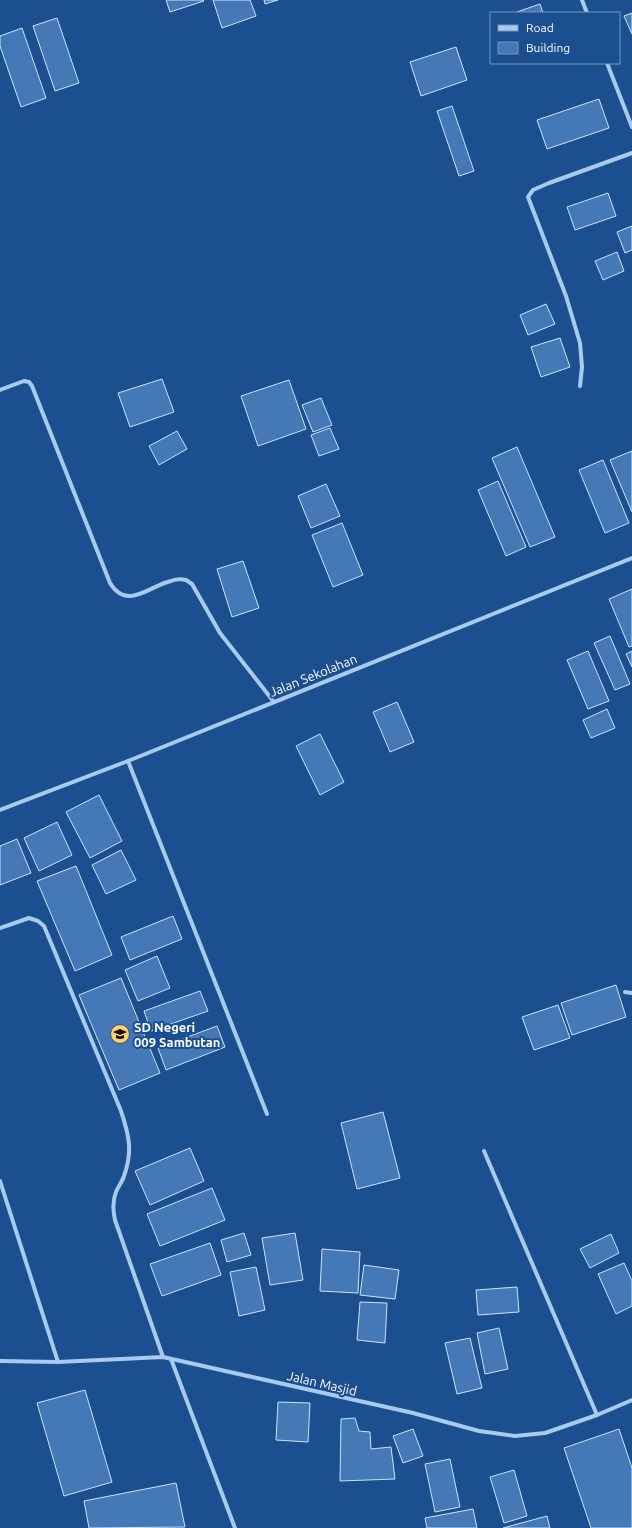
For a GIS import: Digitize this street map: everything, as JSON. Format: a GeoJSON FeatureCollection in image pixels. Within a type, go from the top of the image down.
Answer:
{"type":"FeatureCollection","features":[{"type":"Feature","properties":{"kind":"street"},"geometry":{"type":"LineString","coordinates":[[582,0],[587,12]]}},
{"type":"Feature","properties":{"kind":"street"},"geometry":{"type":"LineString","coordinates":[[607,64],[632,126]]}},
{"type":"Feature","properties":{"kind":"street"},"geometry":{"type":"LineString","coordinates":[[580,386],[582,367],[580,343],[566,296],[528,196],[533,190],[549,183],[632,153]]}},
{"type":"Feature","properties":{"kind":"street"},"geometry":{"type":"LineString","coordinates":[[0,390],[24,381],[29,382],[32,386],[110,583],[114,589],[126,596],[135,596],[170,581],[186,580],[192,584],[220,633],[274,702]]}},
{"type":"Feature","properties":{"kind":"street","name":"Jalan Sekolahan"},"geometry":{"type":"LineString","coordinates":[[0,810],[128,761],[632,558]]}},
{"type":"Feature","properties":{"kind":"street"},"geometry":{"type":"LineString","coordinates":[[128,761],[267,1114]]}},
{"type":"Feature","properties":{"kind":"street"},"geometry":{"type":"LineString","coordinates":[[0,928],[29,918],[38,921],[44,926],[121,1111],[129,1138],[129,1158],[124,1176],[116,1192],[113,1205],[115,1220],[163,1357]]}},
{"type":"Feature","properties":{"kind":"street"},"geometry":{"type":"LineString","coordinates":[[625,992],[632,993]]}},
{"type":"Feature","properties":{"kind":"street"},"geometry":{"type":"LineString","coordinates":[[484,1151],[597,1415]]}},
{"type":"Feature","properties":{"kind":"street"},"geometry":{"type":"LineString","coordinates":[[0,1182],[58,1362]]}},
{"type":"Feature","properties":{"kind":"street","name":"Jalan Masjid"},"geometry":{"type":"LineString","coordinates":[[0,1361],[58,1362],[163,1357],[413,1413],[479,1431],[515,1436],[545,1433],[597,1415],[632,1400]]}},
{"type":"Feature","properties":{"kind":"street"},"geometry":{"type":"LineString","coordinates":[[171,1359],[235,1528]]}},
{"type":"Feature","properties":{"kind":"building"},"geometry":{"type":"Polygon","coordinates":[[[166,0],[203,0],[204,1],[170,12],[166,0]]]}},
{"type":"Feature","properties":{"kind":"building"},"geometry":{"type":"Polygon","coordinates":[[[213,0],[250,0],[256,16],[222,28],[213,0]]]}},
{"type":"Feature","properties":{"kind":"building"},"geometry":{"type":"Polygon","coordinates":[[[264,0],[278,0],[265,4],[264,0]]]}},
{"type":"Feature","properties":{"kind":"building"},"geometry":{"type":"Polygon","coordinates":[[[540,4],[543,12],[517,12],[540,4]]]}},
{"type":"Feature","properties":{"kind":"building"},"geometry":{"type":"Polygon","coordinates":[[[632,13],[632,34],[624,16],[632,13]]]}},
{"type":"Feature","properties":{"kind":"building"},"geometry":{"type":"Polygon","coordinates":[[[57,18],[79,83],[55,91],[33,26],[57,18]]]}},
{"type":"Feature","properties":{"kind":"building"},"geometry":{"type":"Polygon","coordinates":[[[22,28],[46,98],[21,107],[0,46],[0,36],[22,28]]]}},
{"type":"Feature","properties":{"kind":"building"},"geometry":{"type":"Polygon","coordinates":[[[456,47],[467,80],[421,96],[410,62],[456,47]]]}},
{"type":"Feature","properties":{"kind":"building"},"geometry":{"type":"Polygon","coordinates":[[[599,99],[609,128],[547,149],[537,120],[599,99]]]}},
{"type":"Feature","properties":{"kind":"building"},"geometry":{"type":"Polygon","coordinates":[[[452,106],[474,171],[459,176],[437,111],[452,106]]]}},
{"type":"Feature","properties":{"kind":"building"},"geometry":{"type":"Polygon","coordinates":[[[608,193],[616,216],[575,230],[567,207],[608,193]]]}},
{"type":"Feature","properties":{"kind":"building"},"geometry":{"type":"Polygon","coordinates":[[[632,226],[632,250],[625,253],[617,232],[632,226]]]}},
{"type":"Feature","properties":{"kind":"building"},"geometry":{"type":"Polygon","coordinates":[[[617,252],[624,271],[603,280],[595,261],[617,252]]]}},
{"type":"Feature","properties":{"kind":"building"},"geometry":{"type":"Polygon","coordinates":[[[546,304],[555,324],[528,335],[520,315],[546,304]]]}},
{"type":"Feature","properties":{"kind":"building"},"geometry":{"type":"Polygon","coordinates":[[[560,338],[570,367],[541,377],[531,347],[560,338]]]}},
{"type":"Feature","properties":{"kind":"building"},"geometry":{"type":"Polygon","coordinates":[[[162,379],[174,412],[130,427],[118,393],[162,379]]]}},
{"type":"Feature","properties":{"kind":"building"},"geometry":{"type":"Polygon","coordinates":[[[289,380],[306,429],[258,446],[241,396],[289,380]]]}},
{"type":"Feature","properties":{"kind":"building"},"geometry":{"type":"Polygon","coordinates":[[[321,398],[332,425],[313,432],[302,405],[321,398]]]}},
{"type":"Feature","properties":{"kind":"building"},"geometry":{"type":"Polygon","coordinates":[[[330,428],[339,449],[319,456],[311,435],[330,428]]]}},
{"type":"Feature","properties":{"kind":"building"},"geometry":{"type":"Polygon","coordinates":[[[177,431],[187,449],[159,465],[149,446],[177,431]]]}},
{"type":"Feature","properties":{"kind":"building"},"geometry":{"type":"Polygon","coordinates":[[[517,447],[555,537],[530,547],[492,458],[517,447]]]}},
{"type":"Feature","properties":{"kind":"building"},"geometry":{"type":"Polygon","coordinates":[[[632,451],[632,512],[610,460],[632,451]]]}},
{"type":"Feature","properties":{"kind":"building"},"geometry":{"type":"Polygon","coordinates":[[[603,460],[629,523],[605,533],[579,470],[603,460]]]}},
{"type":"Feature","properties":{"kind":"building"},"geometry":{"type":"Polygon","coordinates":[[[498,481],[526,547],[506,556],[478,490],[498,481]]]}},
{"type":"Feature","properties":{"kind":"building"},"geometry":{"type":"Polygon","coordinates":[[[326,484],[340,516],[311,528],[298,496],[326,484]]]}},
{"type":"Feature","properties":{"kind":"building"},"geometry":{"type":"Polygon","coordinates":[[[342,523],[363,575],[333,587],[312,535],[342,523]]]}},
{"type":"Feature","properties":{"kind":"building"},"geometry":{"type":"Polygon","coordinates":[[[243,561],[259,608],[232,617],[217,569],[243,561]]]}},
{"type":"Feature","properties":{"kind":"building"},"geometry":{"type":"Polygon","coordinates":[[[632,589],[632,646],[629,647],[609,599],[632,589]]]}},
{"type":"Feature","properties":{"kind":"building"},"geometry":{"type":"Polygon","coordinates":[[[610,636],[630,684],[615,690],[594,643],[610,636]]]}},
{"type":"Feature","properties":{"kind":"building"},"geometry":{"type":"Polygon","coordinates":[[[588,651],[609,701],[588,709],[567,660],[588,651]]]}},
{"type":"Feature","properties":{"kind":"building"},"geometry":{"type":"Polygon","coordinates":[[[632,651],[632,667],[626,654],[632,651]]]}},
{"type":"Feature","properties":{"kind":"building"},"geometry":{"type":"Polygon","coordinates":[[[397,702],[414,742],[390,752],[373,712],[397,702]]]}},
{"type":"Feature","properties":{"kind":"building"},"geometry":{"type":"Polygon","coordinates":[[[607,709],[615,728],[591,738],[583,720],[607,709]]]}},
{"type":"Feature","properties":{"kind":"building"},"geometry":{"type":"Polygon","coordinates":[[[320,734],[344,782],[320,795],[296,746],[320,734]]]}},
{"type":"Feature","properties":{"kind":"building"},"geometry":{"type":"Polygon","coordinates":[[[99,795],[122,841],[90,858],[66,812],[99,795]]]}},
{"type":"Feature","properties":{"kind":"building"},"geometry":{"type":"Polygon","coordinates":[[[57,822],[72,855],[39,871],[24,838],[57,822]]]}},
{"type":"Feature","properties":{"kind":"building"},"geometry":{"type":"Polygon","coordinates":[[[17,839],[31,873],[0,885],[0,846],[17,839]]]}},
{"type":"Feature","properties":{"kind":"building"},"geometry":{"type":"Polygon","coordinates":[[[121,850],[136,880],[106,894],[92,865],[121,850]]]}},
{"type":"Feature","properties":{"kind":"building"},"geometry":{"type":"Polygon","coordinates":[[[76,866],[112,955],[75,971],[37,881],[76,866]]]}},
{"type":"Feature","properties":{"kind":"building"},"geometry":{"type":"Polygon","coordinates":[[[173,916],[182,939],[130,960],[121,937],[173,916]]]}},
{"type":"Feature","properties":{"kind":"building"},"geometry":{"type":"Polygon","coordinates":[[[157,956],[170,988],[138,1001],[125,970],[157,956]]]}},
{"type":"Feature","properties":{"kind":"building","name":"SD Negeri 009 Sambutan"},"geometry":{"type":"Polygon","coordinates":[[[121,978],[160,1073],[119,1090],[79,995],[121,978]]]}},
{"type":"Feature","properties":{"kind":"building"},"geometry":{"type":"Polygon","coordinates":[[[616,985],[626,1017],[572,1035],[561,1003],[616,985]]]}},
{"type":"Feature","properties":{"kind":"building"},"geometry":{"type":"Polygon","coordinates":[[[200,991],[208,1011],[151,1031],[144,1011],[200,991]]]}},
{"type":"Feature","properties":{"kind":"building"},"geometry":{"type":"Polygon","coordinates":[[[558,1005],[570,1038],[534,1050],[522,1017],[558,1005]]]}},
{"type":"Feature","properties":{"kind":"building"},"geometry":{"type":"Polygon","coordinates":[[[217,1026],[225,1047],[166,1070],[158,1048],[217,1026]]]}},
{"type":"Feature","properties":{"kind":"building"},"geometry":{"type":"Polygon","coordinates":[[[383,1112],[400,1178],[357,1189],[341,1123],[383,1112]]]}},
{"type":"Feature","properties":{"kind":"building"},"geometry":{"type":"Polygon","coordinates":[[[190,1148],[204,1181],[150,1205],[135,1171],[190,1148]]]}},
{"type":"Feature","properties":{"kind":"building"},"geometry":{"type":"Polygon","coordinates":[[[212,1188],[225,1220],[160,1246],[147,1214],[212,1188]]]}},
{"type":"Feature","properties":{"kind":"building"},"geometry":{"type":"Polygon","coordinates":[[[244,1233],[251,1255],[227,1262],[221,1240],[244,1233]]]}},
{"type":"Feature","properties":{"kind":"building"},"geometry":{"type":"Polygon","coordinates":[[[295,1233],[303,1280],[270,1285],[262,1238],[295,1233]]]}},
{"type":"Feature","properties":{"kind":"building"},"geometry":{"type":"Polygon","coordinates":[[[611,1234],[619,1253],[590,1268],[580,1249],[611,1234]]]}},
{"type":"Feature","properties":{"kind":"building"},"geometry":{"type":"Polygon","coordinates":[[[210,1243],[221,1275],[162,1296],[150,1264],[210,1243]]]}},
{"type":"Feature","properties":{"kind":"building"},"geometry":{"type":"Polygon","coordinates":[[[322,1249],[360,1252],[358,1293],[320,1291],[322,1249]]]}},
{"type":"Feature","properties":{"kind":"building"},"geometry":{"type":"Polygon","coordinates":[[[624,1263],[632,1281],[632,1306],[616,1314],[598,1274],[624,1263]]]}},
{"type":"Feature","properties":{"kind":"building"},"geometry":{"type":"Polygon","coordinates":[[[364,1265],[399,1270],[395,1299],[360,1295],[364,1265]]]}},
{"type":"Feature","properties":{"kind":"building"},"geometry":{"type":"Polygon","coordinates":[[[256,1267],[265,1310],[239,1316],[230,1272],[256,1267]]]}},
{"type":"Feature","properties":{"kind":"building"},"geometry":{"type":"Polygon","coordinates":[[[517,1287],[519,1312],[478,1315],[476,1290],[517,1287]]]}},
{"type":"Feature","properties":{"kind":"building"},"geometry":{"type":"Polygon","coordinates":[[[360,1302],[387,1303],[385,1343],[357,1340],[360,1302]]]}},
{"type":"Feature","properties":{"kind":"building"},"geometry":{"type":"Polygon","coordinates":[[[499,1328],[508,1369],[485,1374],[477,1333],[499,1328]]]}},
{"type":"Feature","properties":{"kind":"building"},"geometry":{"type":"Polygon","coordinates":[[[470,1338],[482,1388],[457,1394],[445,1343],[470,1338]]]}},
{"type":"Feature","properties":{"kind":"building"},"geometry":{"type":"Polygon","coordinates":[[[85,1390],[112,1482],[64,1496],[37,1403],[85,1390]]]}},
{"type":"Feature","properties":{"kind":"building"},"geometry":{"type":"Polygon","coordinates":[[[278,1402],[310,1403],[308,1442],[276,1440],[278,1402]]]}},
{"type":"Feature","properties":{"kind":"building"},"geometry":{"type":"Polygon","coordinates":[[[355,1418],[359,1431],[370,1432],[371,1449],[391,1447],[395,1479],[340,1481],[341,1419],[355,1418]]]}},
{"type":"Feature","properties":{"kind":"building"},"geometry":{"type":"Polygon","coordinates":[[[413,1429],[423,1456],[403,1463],[393,1436],[413,1429]]]}},
{"type":"Feature","properties":{"kind":"building"},"geometry":{"type":"Polygon","coordinates":[[[619,1429],[632,1468],[632,1528],[591,1528],[564,1448],[619,1429]]]}},
{"type":"Feature","properties":{"kind":"building"},"geometry":{"type":"Polygon","coordinates":[[[450,1459],[460,1507],[435,1512],[425,1464],[450,1459]]]}},
{"type":"Feature","properties":{"kind":"building"},"geometry":{"type":"Polygon","coordinates":[[[514,1470],[527,1516],[504,1523],[490,1477],[514,1470]]]}},
{"type":"Feature","properties":{"kind":"building"},"geometry":{"type":"Polygon","coordinates":[[[176,1483],[185,1527],[89,1528],[84,1501],[176,1483]]]}},
{"type":"Feature","properties":{"kind":"building"},"geometry":{"type":"Polygon","coordinates":[[[473,1509],[477,1528],[427,1528],[425,1518],[473,1509]]]}},
{"type":"Feature","properties":{"kind":"building"},"geometry":{"type":"Polygon","coordinates":[[[547,1516],[550,1528],[503,1528],[547,1516]]]}},
{"type":"Feature","properties":{"kind":"place","name":"SD Negeri 009 Sambutan"},"geometry":{"type":"Point","coordinates":[120,1034]}}]}
